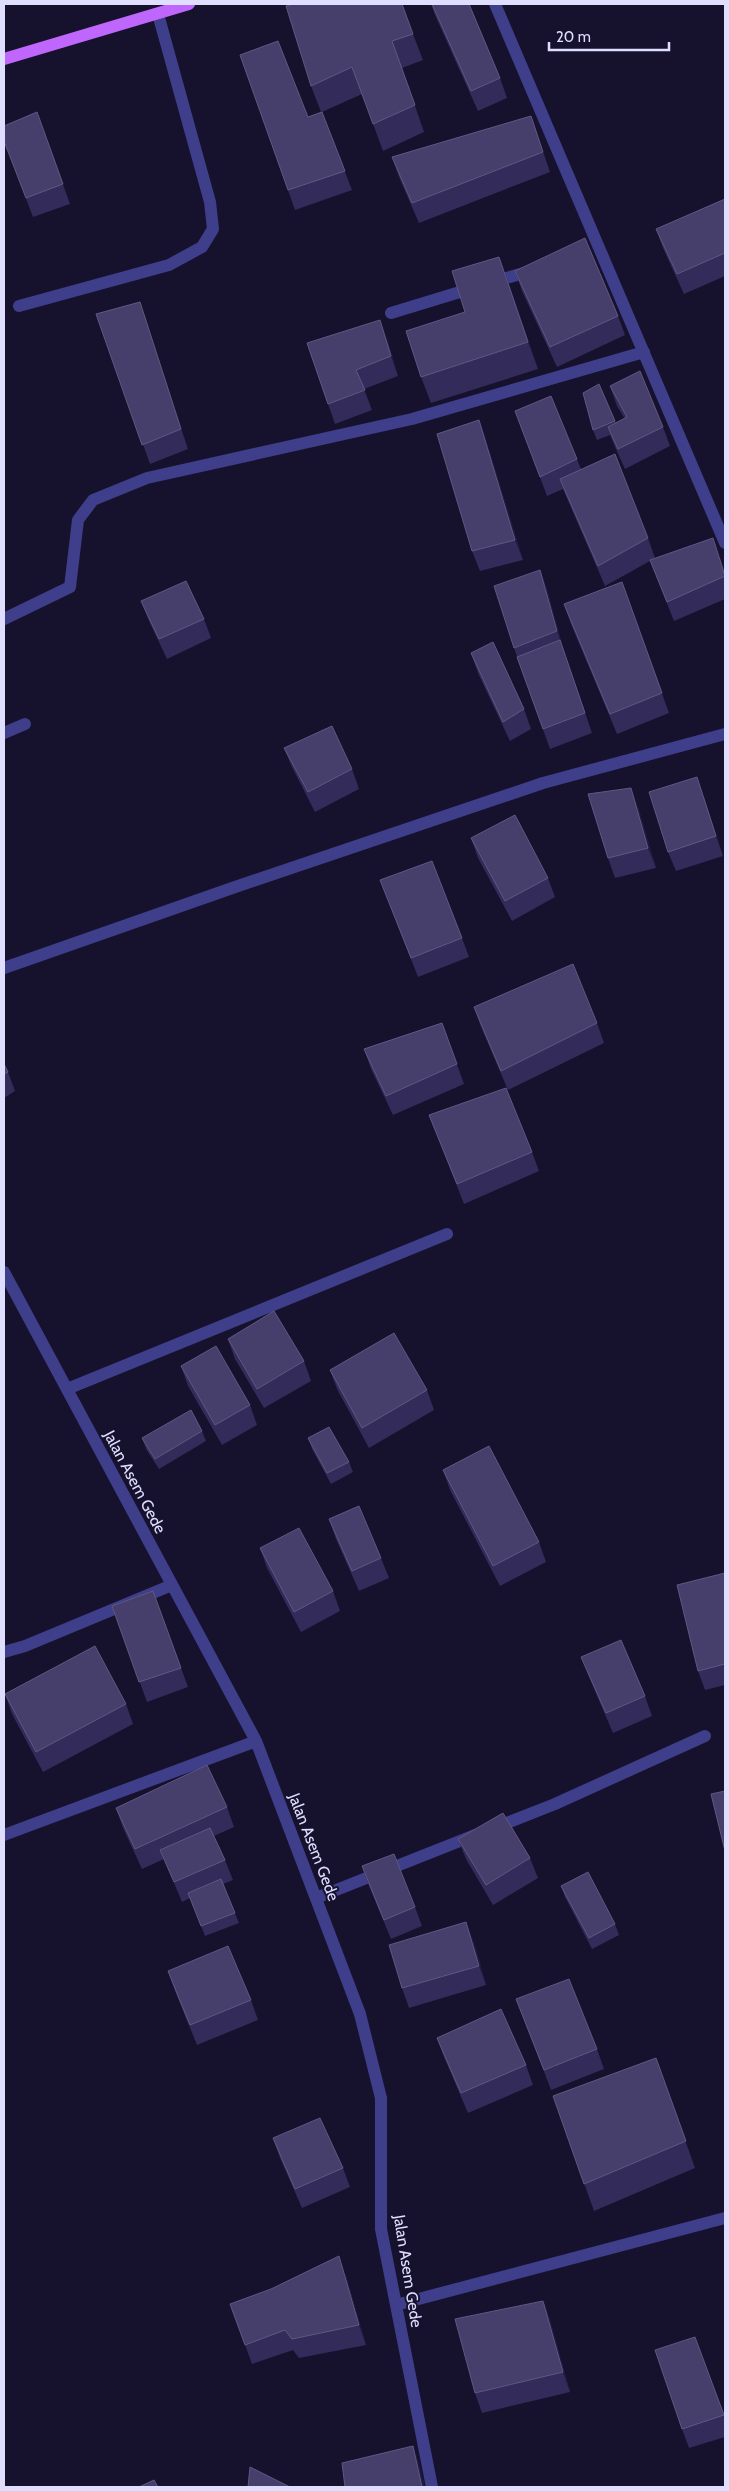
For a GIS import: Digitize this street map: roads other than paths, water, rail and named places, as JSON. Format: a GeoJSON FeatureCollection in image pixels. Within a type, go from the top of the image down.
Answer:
{"type":"FeatureCollection","features":[{"type":"Feature","properties":{"kind":"main road"},"geometry":{"type":"LineString","coordinates":[[4,59],[189,4]]}},
{"type":"Feature","properties":{"kind":"street"},"geometry":{"type":"LineString","coordinates":[[495,4],[596,253],[644,352],[725,543]]}},
{"type":"Feature","properties":{"kind":"street"},"geometry":{"type":"LineString","coordinates":[[19,306],[169,265],[202,247],[213,229],[210,202],[158,14]]}},
{"type":"Feature","properties":{"kind":"street"},"geometry":{"type":"LineString","coordinates":[[392,314],[546,267]]}},
{"type":"Feature","properties":{"kind":"street"},"geometry":{"type":"LineString","coordinates":[[4,619],[70,587],[78,520],[93,500],[147,478],[412,419],[644,352]]}},
{"type":"Feature","properties":{"kind":"street"},"geometry":{"type":"LineString","coordinates":[[4,733],[25,724]]}},
{"type":"Feature","properties":{"kind":"street"},"geometry":{"type":"LineString","coordinates":[[4,968],[542,783],[725,734]]}},
{"type":"Feature","properties":{"kind":"street"},"geometry":{"type":"LineString","coordinates":[[67,1389],[447,1234]]}},
{"type":"Feature","properties":{"kind":"street","name":"Jalan Asem Gede"},"geometry":{"type":"LineString","coordinates":[[4,1272],[256,1741],[360,2014],[381,2098],[381,2229],[432,2487]]}},
{"type":"Feature","properties":{"kind":"street"},"geometry":{"type":"LineString","coordinates":[[4,1652],[25,1646],[172,1585]]}},
{"type":"Feature","properties":{"kind":"street"},"geometry":{"type":"LineString","coordinates":[[316,1898],[555,1804],[705,1736]]}},
{"type":"Feature","properties":{"kind":"street"},"geometry":{"type":"LineString","coordinates":[[4,1835],[256,1741]]}},
{"type":"Feature","properties":{"kind":"street"},"geometry":{"type":"LineString","coordinates":[[396,2306],[725,2218]]}}]}
